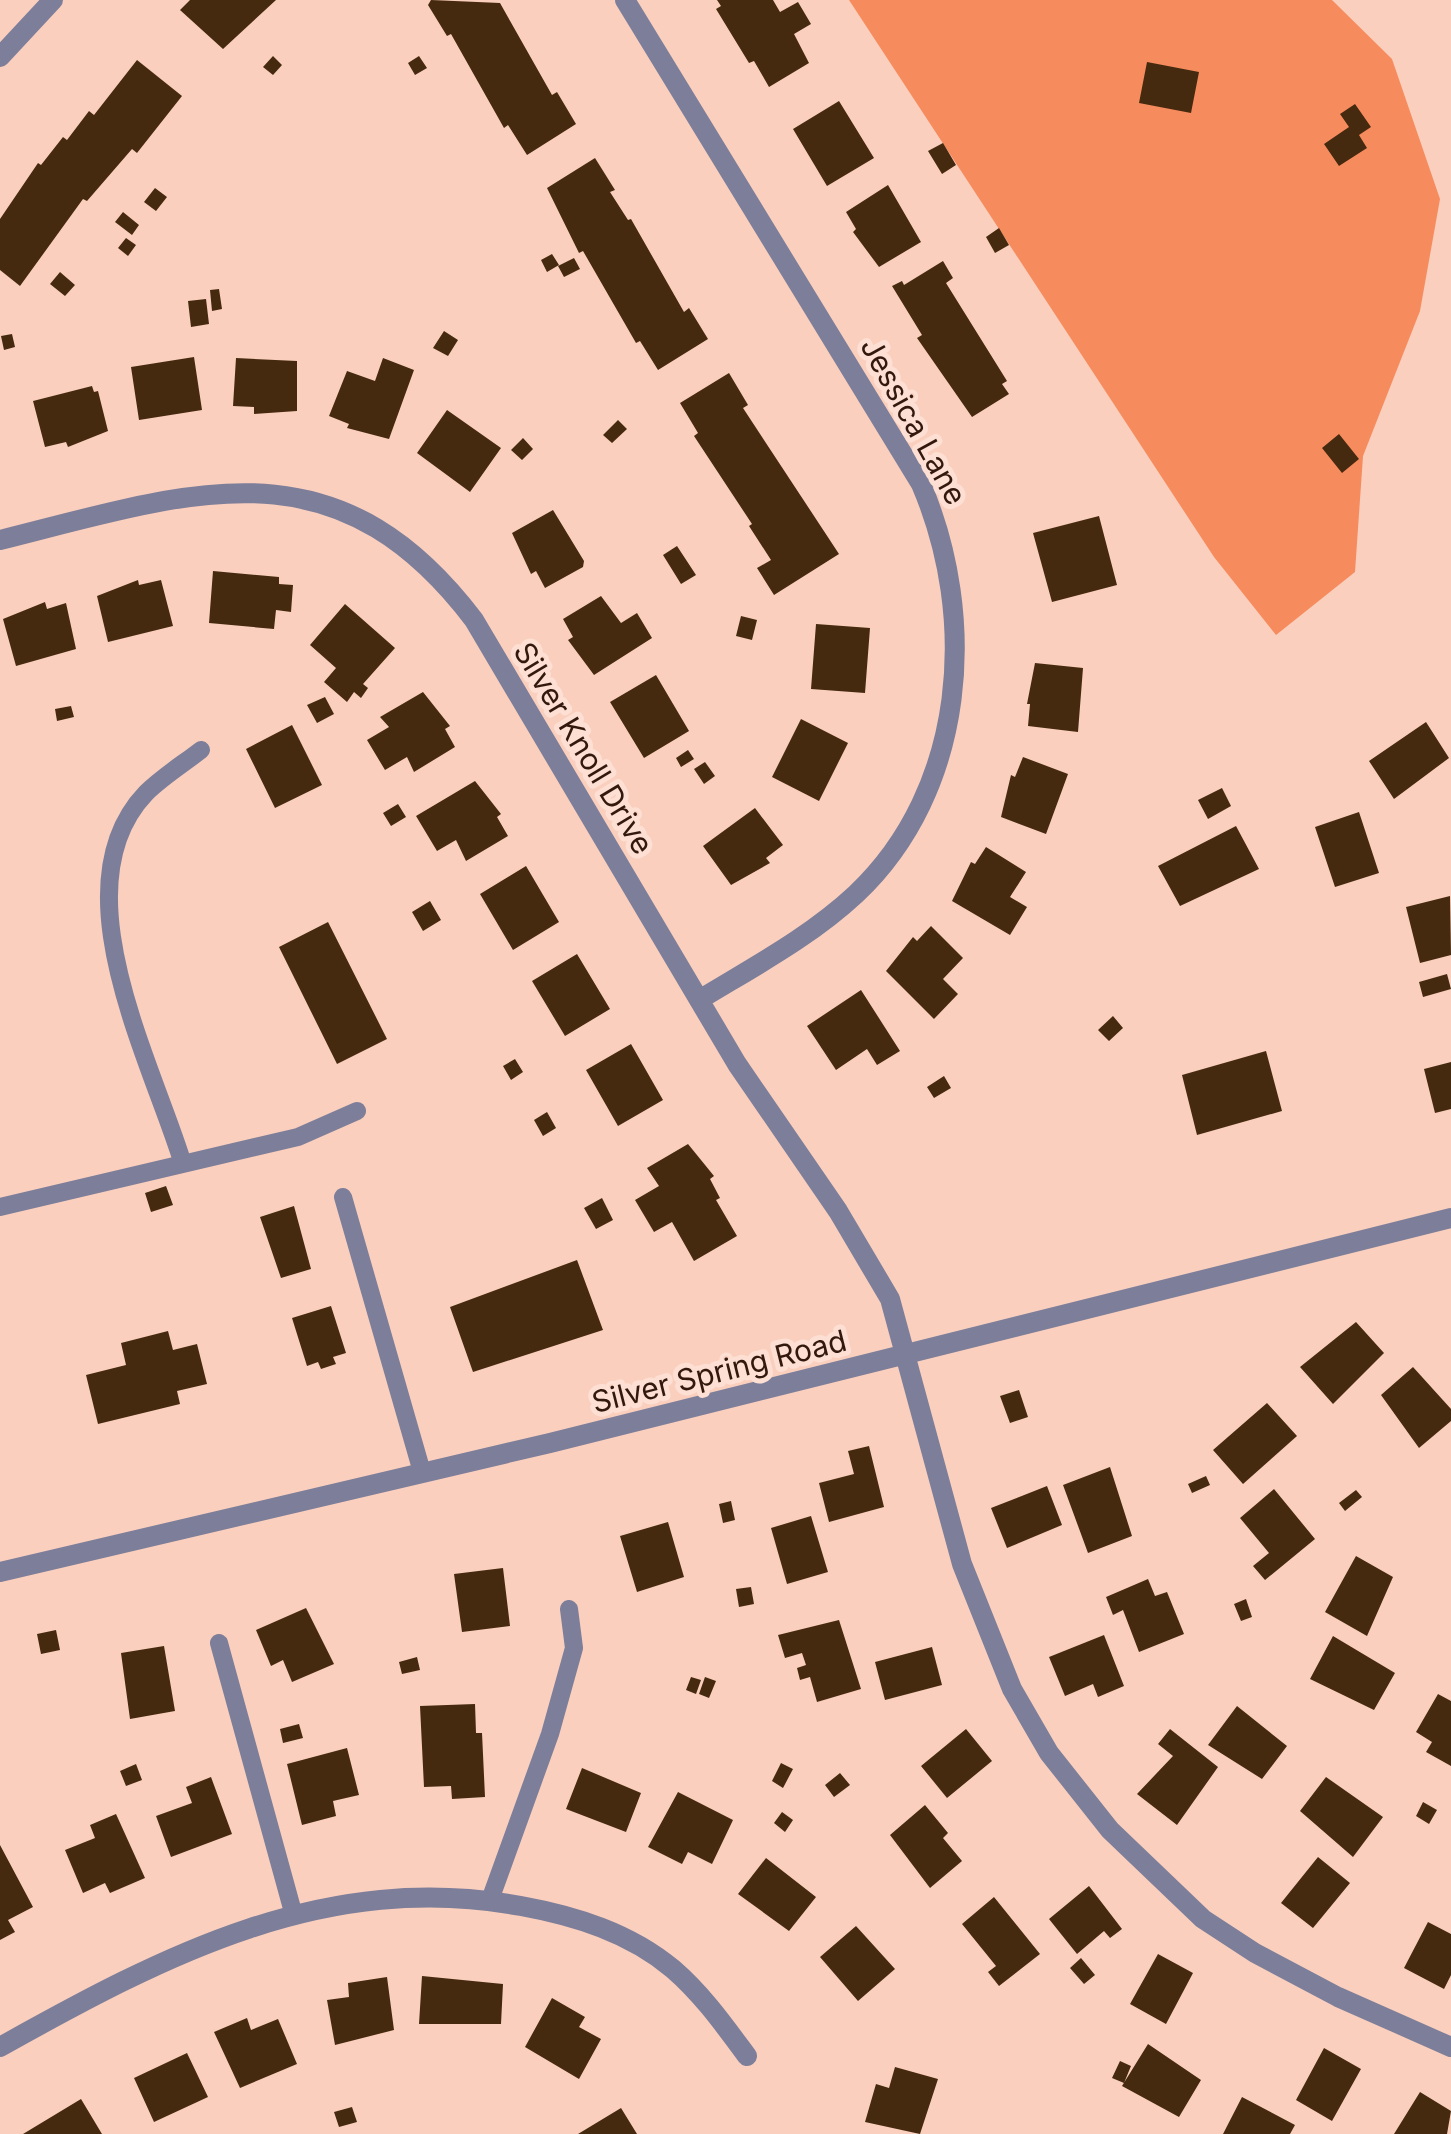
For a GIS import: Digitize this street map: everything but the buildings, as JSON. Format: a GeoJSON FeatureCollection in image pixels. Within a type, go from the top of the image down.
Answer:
{"type":"FeatureCollection","features":[{"type":"Feature","properties":{"kind":"street"},"geometry":{"type":"LineString","coordinates":[[0,57],[53,0]]}},
{"type":"Feature","properties":{"kind":"street","name":"Jessica Lane"},"geometry":{"type":"LineString","coordinates":[[625,0],[921,484],[942,532],[957,639],[956,678],[936,765],[898,844],[860,891],[827,919],[699,1000]]}},
{"type":"Feature","properties":{"kind":"street","name":"Silver Knoll Drive"},"geometry":{"type":"LineString","coordinates":[[0,540],[112,512],[243,492],[312,500],[341,510],[412,549],[474,620],[736,1064],[868,1258],[890,1299],[962,1564],[989,1640],[1026,1714],[1071,1785],[1143,1865],[1203,1919],[1255,1953],[1338,1997],[1451,2047]]}},
{"type":"Feature","properties":{"kind":"street","name":"Silver Spring Road"},"geometry":{"type":"LineString","coordinates":[[0,1572],[907,1356],[1451,1218]]}},
{"type":"Feature","properties":{"kind":"street"},"geometry":{"type":"LineString","coordinates":[[0,2048],[170,1958],[293,1912],[409,1896],[490,1900],[602,1926],[674,1970],[712,2008],[747,2056]]}},
{"type":"Feature","properties":{"kind":"lane"},"geometry":{"type":"LineString","coordinates":[[183,1164],[118,973],[110,873],[125,823],[146,793],[201,750]]}},
{"type":"Feature","properties":{"kind":"lane"},"geometry":{"type":"LineString","coordinates":[[0,1208],[298,1136],[357,1111]]}},
{"type":"Feature","properties":{"kind":"lane"},"geometry":{"type":"LineString","coordinates":[[344,1197],[422,1472]]}},
{"type":"Feature","properties":{"kind":"lane"},"geometry":{"type":"LineString","coordinates":[[490,1900],[570,1665],[574,1648],[569,1610]]}},
{"type":"Feature","properties":{"kind":"lane"},"geometry":{"type":"LineString","coordinates":[[219,1643],[293,1912]]}},
{"type":"Feature","properties":{"kind":"shaded area"},"geometry":{"type":"Polygon","coordinates":[[[849,0],[1332,0],[1392,59],[1440,199],[1420,311],[1363,456],[1355,572],[1276,635],[1214,557],[849,0]]]}}]}
